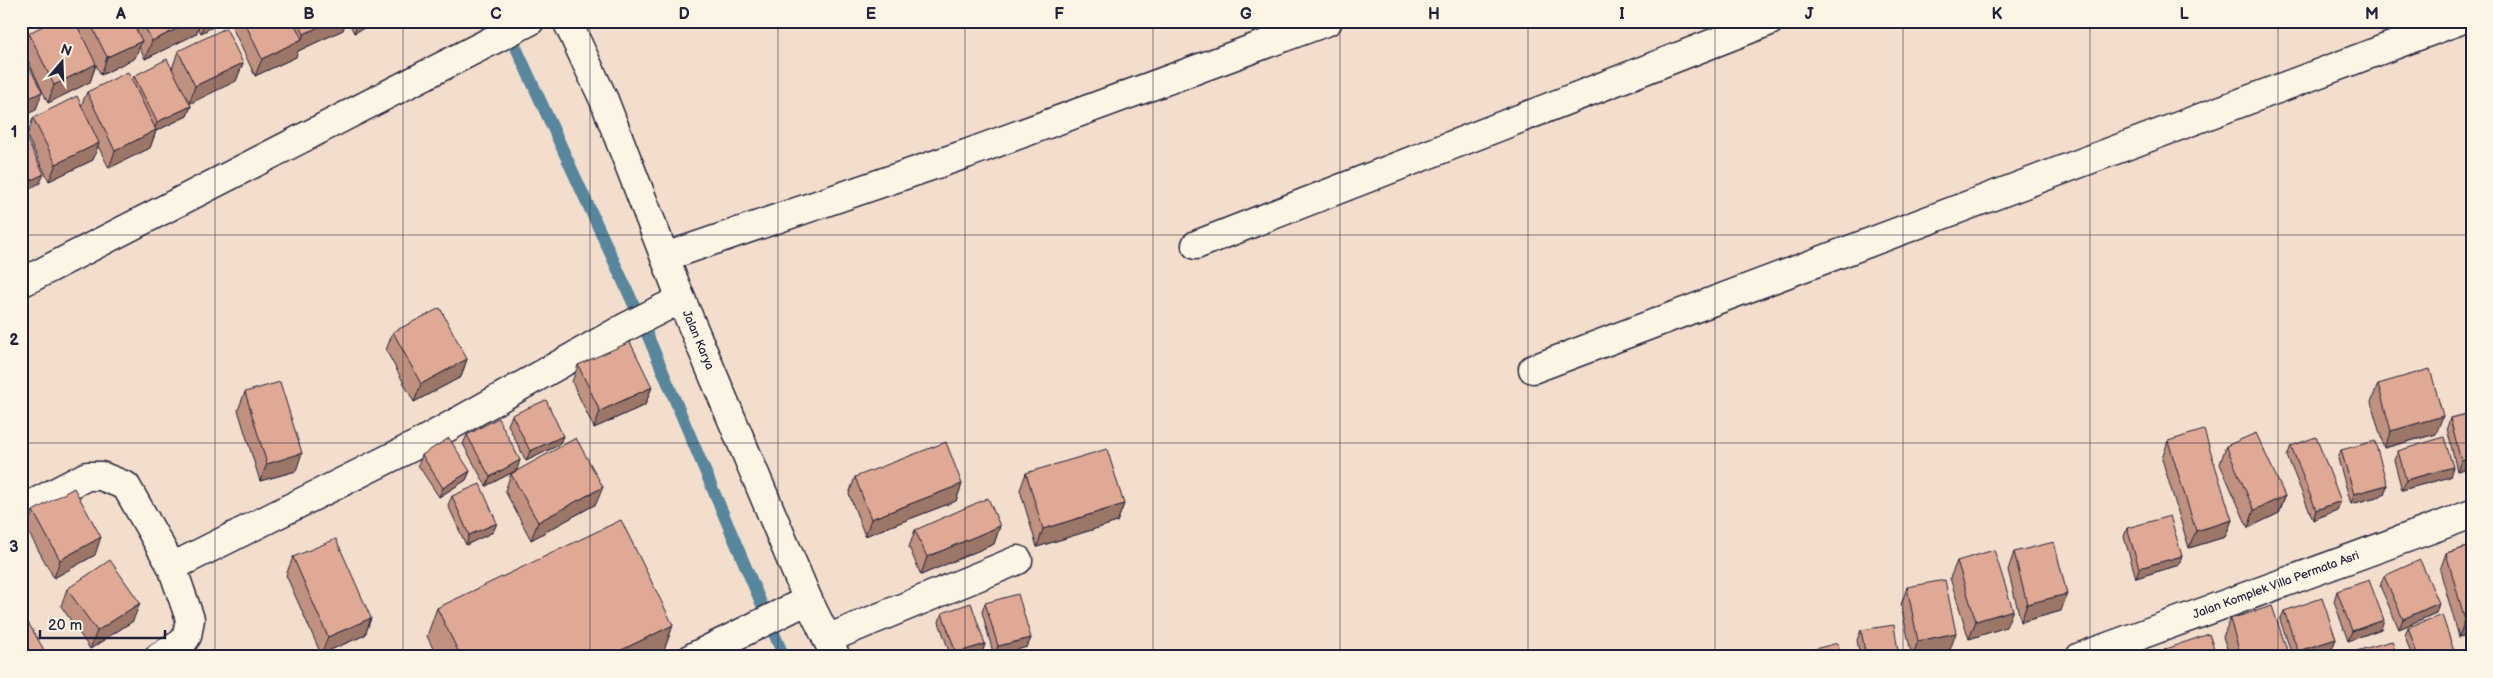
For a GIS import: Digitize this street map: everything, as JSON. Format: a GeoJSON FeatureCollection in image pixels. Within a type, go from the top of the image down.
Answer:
{"type":"FeatureCollection","features":[{"type":"Feature","properties":{"kind":"street"},"geometry":{"type":"LineString","coordinates":[[21,283],[530,21]]}},
{"type":"Feature","properties":{"kind":"street","name":"Jalan Karya"},"geometry":{"type":"LineString","coordinates":[[567,21],[604,100],[665,257],[672,304],[800,604],[831,648]]}},
{"type":"Feature","properties":{"kind":"street"},"geometry":{"type":"LineString","coordinates":[[665,257],[966,154],[1328,21]]}},
{"type":"Feature","properties":{"kind":"street"},"geometry":{"type":"LineString","coordinates":[[1196,246],[1770,21]]}},
{"type":"Feature","properties":{"kind":"street"},"geometry":{"type":"LineString","coordinates":[[1534,369],[2458,21]]}},
{"type":"Feature","properties":{"kind":"street"},"geometry":{"type":"LineString","coordinates":[[172,567],[418,444],[626,327],[672,304]]}},
{"type":"Feature","properties":{"kind":"street"},"geometry":{"type":"LineString","coordinates":[[21,510],[87,476],[101,476],[126,486],[172,567],[190,618],[187,636],[182,643],[159,657]]}},
{"type":"Feature","properties":{"kind":"street","name":"Jalan Komplek Villa Permata Asri"},"geometry":{"type":"LineString","coordinates":[[2080,657],[2472,514]]}},
{"type":"Feature","properties":{"kind":"street"},"geometry":{"type":"LineString","coordinates":[[831,648],[1018,560]]}},
{"type":"Feature","properties":{"kind":"street"},"geometry":{"type":"LineString","coordinates":[[693,657],[800,604]]}},
{"type":"Feature","properties":{"kind":"building"},"geometry":{"type":"Polygon","coordinates":[[[53,21],[75,21],[96,64],[54,85],[29,33],[53,21]]]}},
{"type":"Feature","properties":{"kind":"building"},"geometry":{"type":"Polygon","coordinates":[[[89,21],[132,21],[142,41],[107,57],[89,21]]]}},
{"type":"Feature","properties":{"kind":"building"},"geometry":{"type":"Polygon","coordinates":[[[142,21],[193,21],[152,41],[142,21]]]}},
{"type":"Feature","properties":{"kind":"building"},"geometry":{"type":"Polygon","coordinates":[[[244,21],[293,21],[302,39],[262,59],[244,21]]]}},
{"type":"Feature","properties":{"kind":"building"},"geometry":{"type":"Polygon","coordinates":[[[298,21],[331,21],[304,34],[298,21]]]}},
{"type":"Feature","properties":{"kind":"building"},"geometry":{"type":"Polygon","coordinates":[[[226,28],[243,63],[195,86],[178,51],[226,28]]]}},
{"type":"Feature","properties":{"kind":"building"},"geometry":{"type":"Polygon","coordinates":[[[21,50],[42,92],[21,102],[21,50]]]}},
{"type":"Feature","properties":{"kind":"building"},"geometry":{"type":"Polygon","coordinates":[[[167,59],[191,106],[157,122],[134,76],[167,59]]]}},
{"type":"Feature","properties":{"kind":"building"},"geometry":{"type":"Polygon","coordinates":[[[128,72],[156,130],[115,151],[87,92],[128,72]]]}},
{"type":"Feature","properties":{"kind":"building"},"geometry":{"type":"Polygon","coordinates":[[[77,96],[99,143],[56,164],[33,118],[77,96]]]}},
{"type":"Feature","properties":{"kind":"building"},"geometry":{"type":"Polygon","coordinates":[[[23,132],[44,174],[21,185],[21,133],[23,132]]]}},
{"type":"Feature","properties":{"kind":"building"},"geometry":{"type":"Polygon","coordinates":[[[440,308],[467,359],[421,384],[393,332],[440,308]]]}},
{"type":"Feature","properties":{"kind":"building"},"geometry":{"type":"Polygon","coordinates":[[[630,342],[652,387],[600,411],[578,365],[630,342]]]}},
{"type":"Feature","properties":{"kind":"building"},"geometry":{"type":"Polygon","coordinates":[[[2430,369],[2443,416],[2391,431],[2378,384],[2430,369]]]}},
{"type":"Feature","properties":{"kind":"building"},"geometry":{"type":"Polygon","coordinates":[[[280,382],[302,453],[267,464],[245,392],[280,382]]]}},
{"type":"Feature","properties":{"kind":"building"},"geometry":{"type":"Polygon","coordinates":[[[546,400],[563,436],[530,451],[512,415],[546,400]]]}},
{"type":"Feature","properties":{"kind":"building"},"geometry":{"type":"Polygon","coordinates":[[[2472,413],[2472,458],[2461,461],[2450,418],[2472,413]]]}},
{"type":"Feature","properties":{"kind":"building"},"geometry":{"type":"Polygon","coordinates":[[[498,418],[520,460],[490,477],[467,435],[498,418]]]}},
{"type":"Feature","properties":{"kind":"building"},"geometry":{"type":"Polygon","coordinates":[[[2204,430],[2232,520],[2196,531],[2168,441],[2204,430]]]}},
{"type":"Feature","properties":{"kind":"building"},"geometry":{"type":"Polygon","coordinates":[[[2256,433],[2285,496],[2254,510],[2226,446],[2256,433]]]}},
{"type":"Feature","properties":{"kind":"building"},"geometry":{"type":"Polygon","coordinates":[[[2316,437],[2341,501],[2316,510],[2291,446],[2316,437]]]}},
{"type":"Feature","properties":{"kind":"building"},"geometry":{"type":"Polygon","coordinates":[[[2444,437],[2453,467],[2406,480],[2398,451],[2444,437]]]}},
{"type":"Feature","properties":{"kind":"building"},"geometry":{"type":"Polygon","coordinates":[[[449,438],[470,471],[443,488],[422,455],[449,438]]]}},
{"type":"Feature","properties":{"kind":"building"},"geometry":{"type":"Polygon","coordinates":[[[576,438],[603,487],[538,522],[511,474],[576,438]]]}},
{"type":"Feature","properties":{"kind":"building"},"geometry":{"type":"Polygon","coordinates":[[[2375,441],[2387,485],[2354,494],[2341,450],[2375,441]]]}},
{"type":"Feature","properties":{"kind":"building"},"geometry":{"type":"Polygon","coordinates":[[[946,442],[962,484],[871,519],[855,477],[946,442]]]}},
{"type":"Feature","properties":{"kind":"building"},"geometry":{"type":"Polygon","coordinates":[[[1107,449],[1124,504],[1043,529],[1026,473],[1107,449]]]}},
{"type":"Feature","properties":{"kind":"building"},"geometry":{"type":"Polygon","coordinates":[[[480,484],[497,523],[469,535],[452,496],[480,484]]]}},
{"type":"Feature","properties":{"kind":"building"},"geometry":{"type":"Polygon","coordinates":[[[74,488],[101,537],[60,560],[33,511],[74,488]]]}},
{"type":"Feature","properties":{"kind":"building"},"geometry":{"type":"Polygon","coordinates":[[[988,498],[1000,526],[927,557],[915,530],[988,498]]]}},
{"type":"Feature","properties":{"kind":"building"},"geometry":{"type":"Polygon","coordinates":[[[2170,516],[2182,556],[2139,568],[2127,528],[2170,516]]]}},
{"type":"Feature","properties":{"kind":"building"},"geometry":{"type":"Polygon","coordinates":[[[621,520],[673,625],[607,657],[461,657],[437,608],[621,520]]]}},
{"type":"Feature","properties":{"kind":"building"},"geometry":{"type":"Polygon","coordinates":[[[336,539],[371,618],[328,637],[293,557],[336,539]]]}},
{"type":"Feature","properties":{"kind":"building"},"geometry":{"type":"Polygon","coordinates":[[[2054,542],[2067,594],[2027,604],[2014,552],[2054,542]]]}},
{"type":"Feature","properties":{"kind":"building"},"geometry":{"type":"Polygon","coordinates":[[[2472,546],[2472,618],[2465,620],[2446,553],[2472,546]]]}},
{"type":"Feature","properties":{"kind":"building"},"geometry":{"type":"Polygon","coordinates":[[[1994,550],[2013,610],[1976,621],[1957,561],[1994,550]]]}},
{"type":"Feature","properties":{"kind":"building"},"geometry":{"type":"Polygon","coordinates":[[[110,560],[140,603],[97,631],[67,589],[110,560]]]}},
{"type":"Feature","properties":{"kind":"building"},"geometry":{"type":"Polygon","coordinates":[[[2420,560],[2439,603],[2403,619],[2384,576],[2420,560]]]}},
{"type":"Feature","properties":{"kind":"building"},"geometry":{"type":"Polygon","coordinates":[[[1945,580],[1956,633],[1918,641],[1907,587],[1945,580]]]}},
{"type":"Feature","properties":{"kind":"building"},"geometry":{"type":"Polygon","coordinates":[[[2369,580],[2384,620],[2352,631],[2337,591],[2369,580]]]}},
{"type":"Feature","properties":{"kind":"building"},"geometry":{"type":"Polygon","coordinates":[[[1018,594],[1031,638],[998,646],[985,603],[1018,594]]]}},
{"type":"Feature","properties":{"kind":"building"},"geometry":{"type":"Polygon","coordinates":[[[2322,598],[2336,639],[2298,651],[2284,611],[2322,598]]]}},
{"type":"Feature","properties":{"kind":"building"},"geometry":{"type":"Polygon","coordinates":[[[971,603],[985,644],[956,653],[942,613],[971,603]]]}},
{"type":"Feature","properties":{"kind":"building"},"geometry":{"type":"Polygon","coordinates":[[[2272,606],[2287,650],[2266,657],[2241,657],[2230,619],[2272,606]]]}},
{"type":"Feature","properties":{"kind":"building"},"geometry":{"type":"Polygon","coordinates":[[[21,614],[23,614],[47,655],[44,657],[21,657],[21,614]]]}},
{"type":"Feature","properties":{"kind":"building"},"geometry":{"type":"Polygon","coordinates":[[[2442,615],[2456,657],[2418,657],[2408,627],[2442,615]]]}},
{"type":"Feature","properties":{"kind":"building"},"geometry":{"type":"Polygon","coordinates":[[[1894,625],[1899,657],[1866,657],[1861,630],[1894,625]]]}},
{"type":"Feature","properties":{"kind":"building"},"geometry":{"type":"Polygon","coordinates":[[[2209,634],[2217,657],[2168,657],[2165,649],[2209,634]]]}},
{"type":"Feature","properties":{"kind":"building"},"geometry":{"type":"Polygon","coordinates":[[[2392,641],[2397,657],[2350,657],[2349,653],[2392,641]]]}},
{"type":"Feature","properties":{"kind":"building"},"geometry":{"type":"Polygon","coordinates":[[[1838,643],[1841,657],[1805,657],[1803,652],[1838,643]]]}},
{"type":"Feature","properties":{"kind":"building"},"geometry":{"type":"Polygon","coordinates":[[[1018,653],[1020,657],[1004,657],[1018,653]]]}},
{"type":"Feature","properties":{"kind":"waterway"},"geometry":{"type":"LineString","coordinates":[[508,30],[644,327],[784,657]]}}]}
